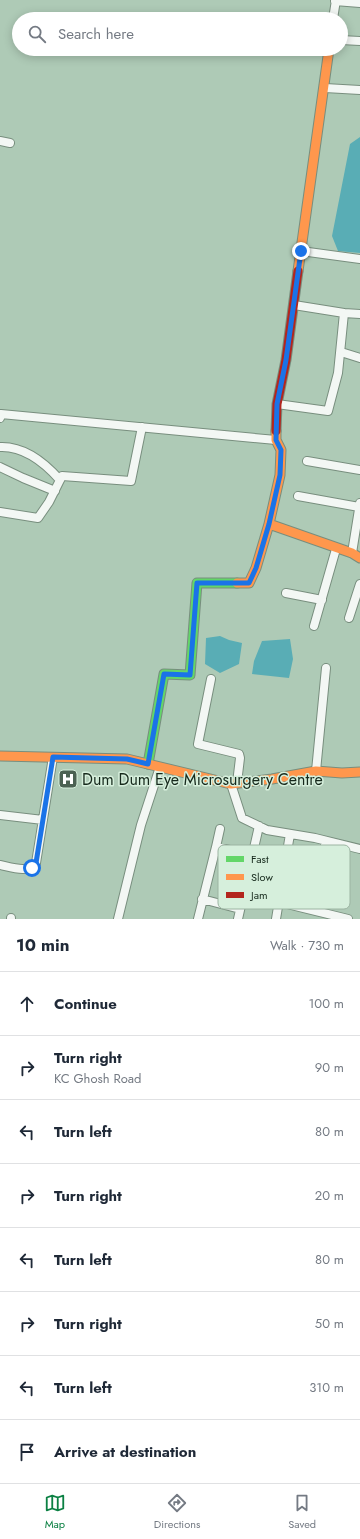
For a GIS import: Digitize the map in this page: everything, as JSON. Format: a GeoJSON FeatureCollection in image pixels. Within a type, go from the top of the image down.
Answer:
{"type":"FeatureCollection","features":[{"type":"Feature","properties":{"kind":"street"},"geometry":{"type":"LineString","coordinates":[[334,12],[336,1],[360,3]]}},
{"type":"Feature","properties":{"kind":"street"},"geometry":{"type":"LineString","coordinates":[[348,40],[360,41]]}},
{"type":"Feature","properties":{"kind":"street"},"geometry":{"type":"LineString","coordinates":[[148,764],[164,674],[190,675],[197,583],[249,583],[256,568],[269,524],[280,475],[281,450],[276,440],[277,404],[286,360],[328,56]]}},
{"type":"Feature","properties":{"kind":"street"},"geometry":{"type":"LineString","coordinates":[[325,88],[360,90]]}},
{"type":"Feature","properties":{"kind":"street"},"geometry":{"type":"LineString","coordinates":[[0,141],[10,143]]}},
{"type":"Feature","properties":{"kind":"street"},"geometry":{"type":"LineString","coordinates":[[301,251],[360,259]]}},
{"type":"Feature","properties":{"kind":"street"},"geometry":{"type":"LineString","coordinates":[[294,305],[360,314]]}},
{"type":"Feature","properties":{"kind":"street"},"geometry":{"type":"LineString","coordinates":[[277,404],[328,411],[338,373],[344,313]]}},
{"type":"Feature","properties":{"kind":"street"},"geometry":{"type":"LineString","coordinates":[[341,352],[360,358]]}},
{"type":"Feature","properties":{"kind":"street"},"geometry":{"type":"LineString","coordinates":[[0,415],[276,440]]}},
{"type":"Feature","properties":{"kind":"street"},"geometry":{"type":"LineString","coordinates":[[0,512],[38,518],[49,502],[62,476],[131,481],[142,427]]}},
{"type":"Feature","properties":{"kind":"street"},"geometry":{"type":"LineString","coordinates":[[0,447],[7,447],[38,460],[49,468],[60,480]]}},
{"type":"Feature","properties":{"kind":"street"},"geometry":{"type":"LineString","coordinates":[[307,461],[360,470]]}},
{"type":"Feature","properties":{"kind":"street"},"geometry":{"type":"LineString","coordinates":[[0,467],[55,491]]}},
{"type":"Feature","properties":{"kind":"street"},"geometry":{"type":"LineString","coordinates":[[298,496],[359,505],[352,554]]}},
{"type":"Feature","properties":{"kind":"street"},"geometry":{"type":"LineString","coordinates":[[269,524],[360,558]]}},
{"type":"Feature","properties":{"kind":"street"},"geometry":{"type":"LineString","coordinates":[[314,626],[336,549]]}},
{"type":"Feature","properties":{"kind":"street"},"geometry":{"type":"LineString","coordinates":[[349,618],[357,605],[360,584]]}},
{"type":"Feature","properties":{"kind":"street"},"geometry":{"type":"LineString","coordinates":[[286,593],[322,600]]}},
{"type":"Feature","properties":{"kind":"street"},"geometry":{"type":"LineString","coordinates":[[316,771],[326,668]]}},
{"type":"Feature","properties":{"kind":"street"},"geometry":{"type":"LineString","coordinates":[[211,679],[198,744],[238,754],[240,758],[234,784],[242,818],[267,830],[345,845]]}},
{"type":"Feature","properties":{"kind":"street"},"geometry":{"type":"LineString","coordinates":[[0,756],[127,759],[234,784],[316,771],[342,773],[360,772]]}},
{"type":"Feature","properties":{"kind":"street"},"geometry":{"type":"LineString","coordinates":[[0,865],[27,869],[34,866],[36,863],[53,757]]}},
{"type":"Feature","properties":{"kind":"street"},"geometry":{"type":"LineString","coordinates":[[118,919],[141,825],[160,767]]}},
{"type":"Feature","properties":{"kind":"street"},"geometry":{"type":"LineString","coordinates":[[0,815],[43,820]]}},
{"type":"Feature","properties":{"kind":"street"},"geometry":{"type":"LineString","coordinates":[[255,845],[259,826]]}},
{"type":"Feature","properties":{"kind":"street"},"geometry":{"type":"LineString","coordinates":[[198,919],[220,829]]}},
{"type":"Feature","properties":{"kind":"street"},"geometry":{"type":"LineString","coordinates":[[288,845],[290,834]]}},
{"type":"Feature","properties":{"kind":"street"},"geometry":{"type":"LineString","coordinates":[[325,845],[326,841]]}},
{"type":"Feature","properties":{"kind":"street"},"geometry":{"type":"LineString","coordinates":[[350,846],[360,848]]}},
{"type":"Feature","properties":{"kind":"street"},"geometry":{"type":"LineString","coordinates":[[202,899],[218,903]]}},
{"type":"Feature","properties":{"kind":"street"},"geometry":{"type":"LineString","coordinates":[[238,919],[240,909]]}},
{"type":"Feature","properties":{"kind":"street"},"geometry":{"type":"LineString","coordinates":[[276,919],[278,909]]}},
{"type":"Feature","properties":{"kind":"street"},"geometry":{"type":"LineString","coordinates":[[307,909],[348,919]]}},
{"type":"Feature","properties":{"kind":"water"},"geometry":{"type":"Polygon","coordinates":[[[360,137],[360,253],[338,251],[332,236],[350,144],[360,137]]]}},
{"type":"Feature","properties":{"kind":"water"},"geometry":{"type":"Polygon","coordinates":[[[220,636],[242,643],[239,664],[220,673],[205,664],[206,638],[220,636]]]}},
{"type":"Feature","properties":{"kind":"water"},"geometry":{"type":"Polygon","coordinates":[[[290,639],[293,659],[289,678],[252,674],[254,661],[262,641],[290,639]]]}},
{"type":"Feature","properties":{"kind":"traffic: fast"},"geometry":{"type":"LineString","coordinates":[[148,764],[164,674],[190,675],[197,583],[237,583]]}},
{"type":"Feature","properties":{"kind":"traffic: slow"},"geometry":{"type":"LineString","coordinates":[[298,271],[328,56]]}},
{"type":"Feature","properties":{"kind":"traffic: slow"},"geometry":{"type":"LineString","coordinates":[[276,431],[276,440],[281,450],[280,475],[269,524],[352,553],[360,558]]}},
{"type":"Feature","properties":{"kind":"traffic: slow"},"geometry":{"type":"LineString","coordinates":[[237,583],[249,583],[256,568],[269,524]]}},
{"type":"Feature","properties":{"kind":"traffic: slow"},"geometry":{"type":"LineString","coordinates":[[0,756],[127,759],[231,784],[272,779],[316,771],[342,773],[360,772]]}},
{"type":"Feature","properties":{"kind":"traffic: jam"},"geometry":{"type":"LineString","coordinates":[[276,431],[277,404],[286,360],[298,271]]}},
{"type":"Feature","properties":{"kind":"place","name":"Dum Dum Eye Microsurgery Centre"},"geometry":{"type":"Point","coordinates":[68,779]}},
{"type":"Feature","properties":{"kind":"route"},"geometry":{"type":"LineString","coordinates":[[32,868],[36,863],[53,757],[127,759],[148,764],[164,674],[190,675],[197,583],[249,583],[256,568],[269,524],[280,475],[281,450],[276,440],[277,404],[286,360],[301,251]]}}]}
